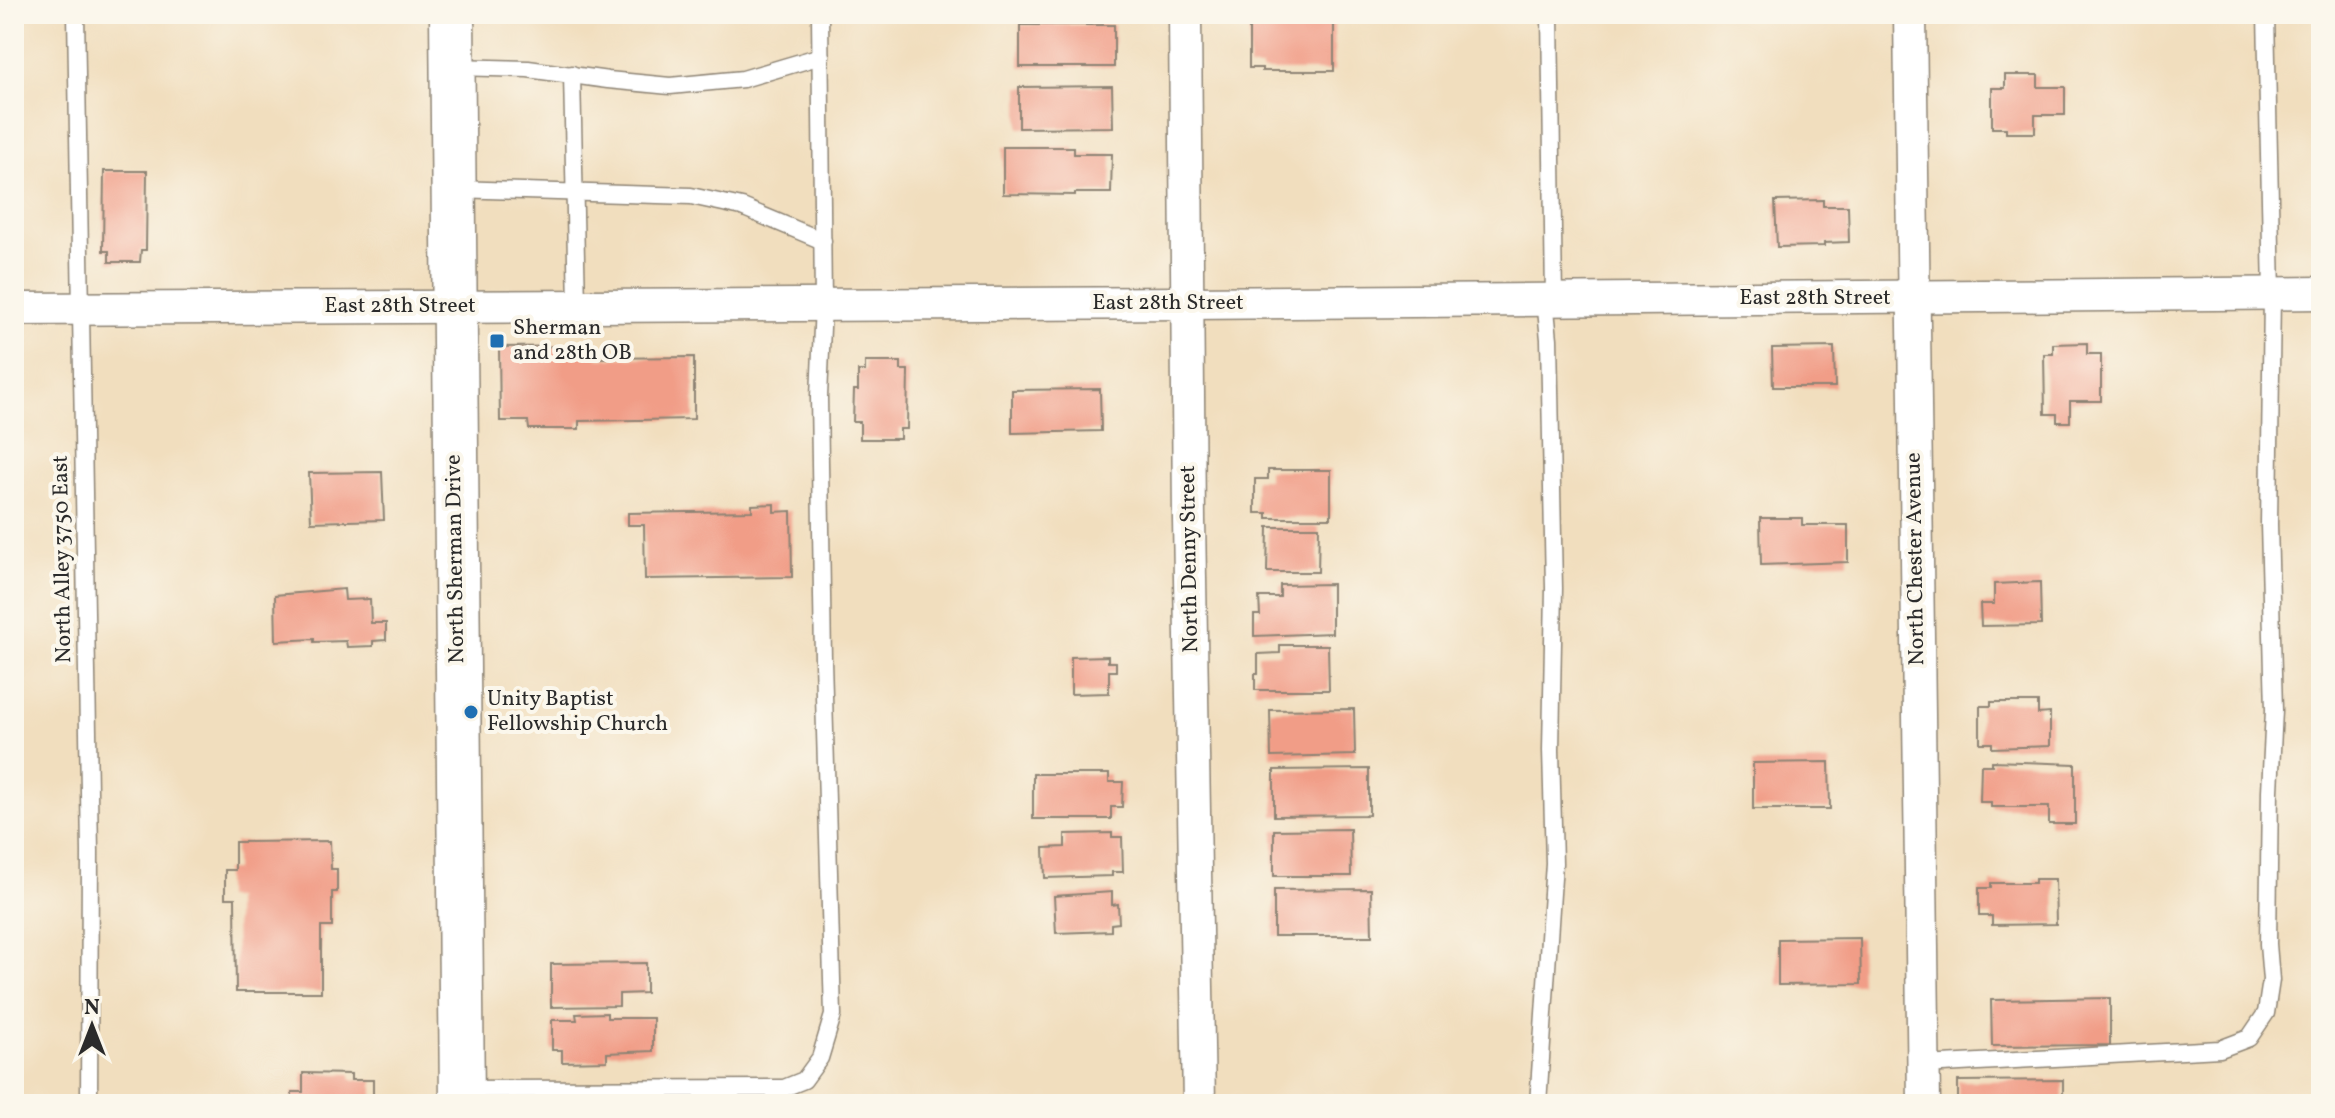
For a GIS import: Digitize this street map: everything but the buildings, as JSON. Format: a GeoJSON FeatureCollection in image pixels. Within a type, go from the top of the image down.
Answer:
{"type":"FeatureCollection","features":[{"type":"Feature","properties":{"kind":"main road","name":"North Sherman Drive"},"geometry":{"type":"LineString","coordinates":[[452,14],[462,1096]]}},
{"type":"Feature","properties":{"kind":"street","name":"North Denny Street"},"geometry":{"type":"LineString","coordinates":[[1185,14],[1199,1104]]}},
{"type":"Feature","properties":{"kind":"street","name":"North Chester Avenue"},"geometry":{"type":"LineString","coordinates":[[1910,14],[1924,1104]]}},
{"type":"Feature","properties":{"kind":"street","name":"East 28th Street"},"geometry":{"type":"LineString","coordinates":[[14,309],[2321,293]]}},
{"type":"Feature","properties":{"kind":"lane","name":"North Alley 3750 East"},"geometry":{"type":"LineString","coordinates":[[76,14],[90,852],[89,1104]]}},
{"type":"Feature","properties":{"kind":"lane"},"geometry":{"type":"LineString","coordinates":[[462,1096],[784,1088],[804,1080],[820,1058],[833,1015],[819,413],[823,304],[820,14]]}},
{"type":"Feature","properties":{"kind":"lane"},"geometry":{"type":"LineString","coordinates":[[1538,1104],[1554,863],[1551,750],[1554,572],[1549,339],[1550,14]]}},
{"type":"Feature","properties":{"kind":"lane"},"geometry":{"type":"LineString","coordinates":[[1924,1065],[2220,1049],[2249,1038],[2266,1013],[2271,980],[2268,944],[2274,710],[2269,524],[2272,294],[2266,14]]}},
{"type":"Feature","properties":{"kind":"lane"},"geometry":{"type":"LineString","coordinates":[[452,67],[528,69],[670,86],[743,79],[821,56]]}},
{"type":"Feature","properties":{"kind":"lane"},"geometry":{"type":"LineString","coordinates":[[572,74],[577,306]]}},
{"type":"Feature","properties":{"kind":"lane"},"geometry":{"type":"LineString","coordinates":[[454,189],[691,196],[742,207],[823,241]]}},
{"type":"Feature","properties":{"kind":"place","name":"Sherman and 28th OB"},"geometry":{"type":"Point","coordinates":[497,341]}},
{"type":"Feature","properties":{"kind":"place","name":"Unity Baptist Fellowship Church"},"geometry":{"type":"Point","coordinates":[471,712]}}]}
